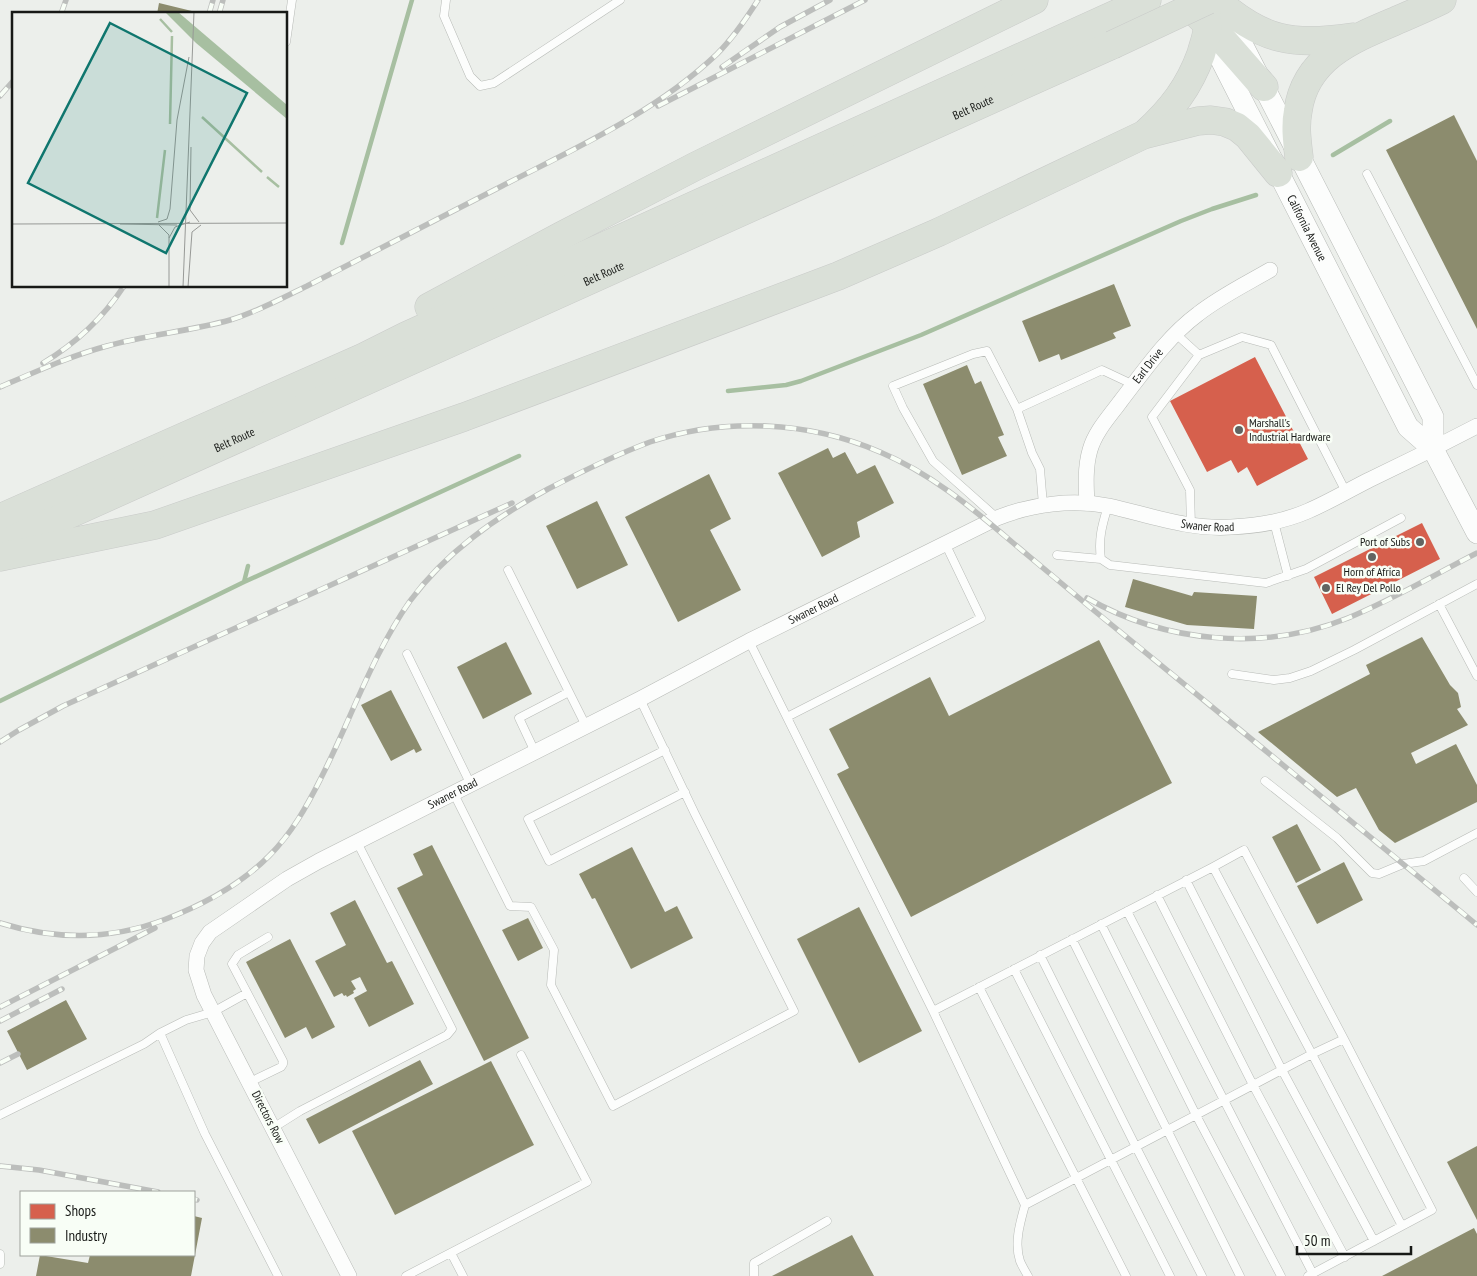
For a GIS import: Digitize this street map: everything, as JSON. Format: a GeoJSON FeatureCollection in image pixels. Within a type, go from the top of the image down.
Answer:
{"type":"FeatureCollection","features":[{"type":"Feature","properties":{"kind":"highway"},"geometry":{"type":"LineString","coordinates":[[304,382],[395,325],[561,236],[696,166],[1034,0]]}},
{"type":"Feature","properties":{"kind":"highway","name":"Belt Route"},"geometry":{"type":"LineString","coordinates":[[0,546],[1106,33],[1147,0]]}},
{"type":"Feature","properties":{"kind":"highway"},"geometry":{"type":"LineString","coordinates":[[0,557],[155,525],[473,414],[838,276],[975,216],[1143,135],[1198,121],[1225,122],[1237,127],[1289,165],[1304,86],[1310,76],[1327,57],[1357,37],[1442,0]]}},
{"type":"Feature","properties":{"kind":"highway"},"geometry":{"type":"LineString","coordinates":[[1209,14],[1236,18],[1274,37],[1309,42],[1357,37]]}},
{"type":"Feature","properties":{"kind":"highway"},"geometry":{"type":"LineString","coordinates":[[1209,14],[1264,87]]}},
{"type":"Feature","properties":{"kind":"highway"},"geometry":{"type":"LineString","coordinates":[[1143,135],[1170,110],[1179,98],[1199,59],[1209,14]]}},
{"type":"Feature","properties":{"kind":"highway","name":"Belt Route"},"geometry":{"type":"LineString","coordinates":[[0,518],[364,357],[610,243],[1106,33],[1209,14]]}},
{"type":"Feature","properties":{"kind":"main road","name":"California Avenue"},"geometry":{"type":"LineString","coordinates":[[1209,14],[1289,165],[1408,427],[1434,449],[1477,533]]}},
{"type":"Feature","properties":{"kind":"main road","name":"California Avenue"},"geometry":{"type":"LineString","coordinates":[[1264,87],[1289,165]]}},
{"type":"Feature","properties":{"kind":"street","name":"Earl Drive"},"geometry":{"type":"LineString","coordinates":[[1087,503],[1087,473],[1090,449],[1097,434],[1134,384],[1176,334],[1196,315],[1219,298],[1270,270]]}},
{"type":"Feature","properties":{"kind":"street","name":"Swaner Road"},"geometry":{"type":"LineString","coordinates":[[196,956],[210,932],[287,879],[640,699],[749,641],[997,518],[1043,505],[1087,503],[1108,506],[1191,526],[1230,527],[1274,522],[1307,511],[1477,426]]}},
{"type":"Feature","properties":{"kind":"street","name":"Directors Row"},"geometry":{"type":"LineString","coordinates":[[196,956],[196,970],[199,982],[213,1012],[349,1276]]}},
{"type":"Feature","properties":{"kind":"lane"},"geometry":{"type":"LineString","coordinates":[[288,28],[292,0]]}},
{"type":"Feature","properties":{"kind":"lane"},"geometry":{"type":"LineString","coordinates":[[446,0],[444,16],[470,76],[480,86],[494,83],[620,0]]}},
{"type":"Feature","properties":{"kind":"lane"},"geometry":{"type":"LineString","coordinates":[[1367,174],[1477,385]]}},
{"type":"Feature","properties":{"kind":"lane"},"geometry":{"type":"LineString","coordinates":[[1176,334],[1199,355]]}},
{"type":"Feature","properties":{"kind":"lane"},"geometry":{"type":"LineString","coordinates":[[1191,526],[1190,490],[1152,417],[1199,355],[1242,337],[1271,345],[1346,492]]}},
{"type":"Feature","properties":{"kind":"lane"},"geometry":{"type":"LineString","coordinates":[[997,518],[933,461],[903,408],[893,386],[973,354],[987,351],[1017,409],[1032,453],[1040,468],[1043,505]]}},
{"type":"Feature","properties":{"kind":"lane"},"geometry":{"type":"LineString","coordinates":[[1017,409],[1102,370],[1134,384]]}},
{"type":"Feature","properties":{"kind":"lane"},"geometry":{"type":"LineString","coordinates":[[1100,559],[1099,546],[1102,524],[1108,506]]}},
{"type":"Feature","properties":{"kind":"lane"},"geometry":{"type":"LineString","coordinates":[[1057,554],[1100,559],[1110,565],[1266,583],[1306,569],[1401,518]]}},
{"type":"Feature","properties":{"kind":"lane"},"geometry":{"type":"LineString","coordinates":[[1274,522],[1288,576]]}},
{"type":"Feature","properties":{"kind":"lane"},"geometry":{"type":"LineString","coordinates":[[787,716],[981,618],[945,543]]}},
{"type":"Feature","properties":{"kind":"lane"},"geometry":{"type":"LineString","coordinates":[[508,570],[586,726]]}},
{"type":"Feature","properties":{"kind":"lane"},"geometry":{"type":"LineString","coordinates":[[1232,674],[1274,680],[1290,678],[1311,671],[1477,584]]}},
{"type":"Feature","properties":{"kind":"lane"},"geometry":{"type":"LineString","coordinates":[[1439,604],[1477,676]]}},
{"type":"Feature","properties":{"kind":"lane"},"geometry":{"type":"LineString","coordinates":[[749,641],[933,1010],[1025,1205],[1018,1230],[1018,1246],[1020,1261],[1028,1276]]}},
{"type":"Feature","properties":{"kind":"lane"},"geometry":{"type":"LineString","coordinates":[[407,654],[471,785]]}},
{"type":"Feature","properties":{"kind":"lane"},"geometry":{"type":"LineString","coordinates":[[535,752],[519,718],[569,692]]}},
{"type":"Feature","properties":{"kind":"lane"},"geometry":{"type":"LineString","coordinates":[[454,794],[510,906],[531,907],[554,950],[551,985],[613,1106],[794,1011],[640,699]]}},
{"type":"Feature","properties":{"kind":"lane"},"geometry":{"type":"LineString","coordinates":[[665,750],[528,820],[548,861],[685,792]]}},
{"type":"Feature","properties":{"kind":"lane"},"geometry":{"type":"LineString","coordinates":[[1265,781],[1337,838],[1372,873],[1376,874],[1403,864],[1424,861],[1477,833]]}},
{"type":"Feature","properties":{"kind":"lane"},"geometry":{"type":"LineString","coordinates":[[274,1128],[300,1111],[446,1035],[452,1029],[357,842]]}},
{"type":"Feature","properties":{"kind":"lane"},"geometry":{"type":"LineString","coordinates":[[933,1010],[1244,850],[1432,1210],[1310,1275],[1224,1100],[1127,911]]}},
{"type":"Feature","properties":{"kind":"lane"},"geometry":{"type":"LineString","coordinates":[[1213,867],[1402,1226]]}},
{"type":"Feature","properties":{"kind":"lane"},"geometry":{"type":"LineString","coordinates":[[1464,878],[1477,892]]}},
{"type":"Feature","properties":{"kind":"lane"},"geometry":{"type":"LineString","coordinates":[[1186,880],[1282,1070],[1374,1241]]}},
{"type":"Feature","properties":{"kind":"lane"},"geometry":{"type":"LineString","coordinates":[[1157,895],[1253,1085],[1345,1257]]}},
{"type":"Feature","properties":{"kind":"lane"},"geometry":{"type":"LineString","coordinates":[[1101,924],[1196,1115],[1281,1276]]}},
{"type":"Feature","properties":{"kind":"lane"},"geometry":{"type":"LineString","coordinates":[[250,1082],[281,1067],[283,1061],[234,968],[233,961],[238,955],[268,937]]}},
{"type":"Feature","properties":{"kind":"lane"},"geometry":{"type":"LineString","coordinates":[[1072,939],[1240,1276]]}},
{"type":"Feature","properties":{"kind":"lane"},"geometry":{"type":"LineString","coordinates":[[1040,955],[1202,1276]]}},
{"type":"Feature","properties":{"kind":"lane"},"geometry":{"type":"LineString","coordinates":[[1014,968],[1170,1276]]}},
{"type":"Feature","properties":{"kind":"lane"},"geometry":{"type":"LineString","coordinates":[[979,987],[1126,1276]]}},
{"type":"Feature","properties":{"kind":"lane"},"geometry":{"type":"LineString","coordinates":[[0,1115],[144,1044],[160,1033],[186,1020],[213,1012],[247,993]]}},
{"type":"Feature","properties":{"kind":"lane"},"geometry":{"type":"LineString","coordinates":[[160,1033],[204,1134],[278,1276]]}},
{"type":"Feature","properties":{"kind":"lane"},"geometry":{"type":"LineString","coordinates":[[1025,1205],[1344,1039]]}},
{"type":"Feature","properties":{"kind":"lane"},"geometry":{"type":"LineString","coordinates":[[406,1276],[586,1182],[521,1055]]}},
{"type":"Feature","properties":{"kind":"lane"},"geometry":{"type":"LineString","coordinates":[[754,1276],[754,1263],[827,1221]]}},
{"type":"Feature","properties":{"kind":"lane"},"geometry":{"type":"LineString","coordinates":[[451,1253],[463,1276]]}},
{"type":"Feature","properties":{"kind":"lane"},"geometry":{"type":"LineString","coordinates":[[0,1254],[0,1264]]}},
{"type":"Feature","properties":{"kind":"building: Shops","name":"Marshall's Industrial Hardware"},"geometry":{"type":"Polygon","coordinates":[[[1255,357],[1308,459],[1257,486],[1247,467],[1238,473],[1231,460],[1207,472],[1170,401],[1255,357]]]}},
{"type":"Feature","properties":{"kind":"building: Shops"},"geometry":{"type":"Polygon","coordinates":[[[1422,523],[1440,559],[1332,614],[1314,577],[1422,523]]]}},
{"type":"Feature","properties":{"kind":"building: Industry"},"geometry":{"type":"Polygon","coordinates":[[[159,3],[196,12],[157,12],[159,3]]]}},
{"type":"Feature","properties":{"kind":"building: Industry"},"geometry":{"type":"Polygon","coordinates":[[[1454,115],[1477,161],[1477,329],[1386,150],[1454,115]]]}},
{"type":"Feature","properties":{"kind":"building: Industry"},"geometry":{"type":"Polygon","coordinates":[[[1114,284],[1131,326],[1113,333],[1116,338],[1061,360],[1059,354],[1039,362],[1022,321],[1114,284]]]}},
{"type":"Feature","properties":{"kind":"building: Industry"},"geometry":{"type":"Polygon","coordinates":[[[967,365],[975,384],[981,381],[1004,435],[998,437],[1007,456],[962,475],[923,384],[967,365]]]}},
{"type":"Feature","properties":{"kind":"building: Industry"},"geometry":{"type":"Polygon","coordinates":[[[828,448],[833,458],[845,452],[857,474],[875,465],[894,503],[857,522],[860,537],[822,557],[778,473],[828,448]]]}},
{"type":"Feature","properties":{"kind":"building: Industry"},"geometry":{"type":"Polygon","coordinates":[[[709,474],[731,519],[710,530],[741,590],[678,622],[625,517],[709,474]]]}},
{"type":"Feature","properties":{"kind":"building: Industry"},"geometry":{"type":"Polygon","coordinates":[[[597,501],[628,565],[577,589],[546,526],[597,501]]]}},
{"type":"Feature","properties":{"kind":"building: Industry"},"geometry":{"type":"Polygon","coordinates":[[[1133,579],[1192,596],[1194,592],[1257,596],[1254,629],[1187,625],[1125,607],[1133,579]]]}},
{"type":"Feature","properties":{"kind":"building: Industry"},"geometry":{"type":"Polygon","coordinates":[[[1422,637],[1450,685],[1458,693],[1461,707],[1457,709],[1468,725],[1411,753],[1416,764],[1456,744],[1477,785],[1477,802],[1395,843],[1379,830],[1356,788],[1337,797],[1258,732],[1370,674],[1366,665],[1422,637]]]}},
{"type":"Feature","properties":{"kind":"building: Industry"},"geometry":{"type":"Polygon","coordinates":[[[1099,640],[1172,783],[911,917],[837,774],[849,768],[829,729],[930,677],[949,716],[1099,640]]]}},
{"type":"Feature","properties":{"kind":"building: Industry"},"geometry":{"type":"Polygon","coordinates":[[[506,642],[532,694],[483,719],[457,667],[506,642]]]}},
{"type":"Feature","properties":{"kind":"building: Industry"},"geometry":{"type":"Polygon","coordinates":[[[391,690],[422,750],[416,753],[414,749],[391,761],[361,705],[391,690]]]}},
{"type":"Feature","properties":{"kind":"building: Industry"},"geometry":{"type":"Polygon","coordinates":[[[1297,824],[1321,870],[1296,883],[1272,837],[1297,824]]]}},
{"type":"Feature","properties":{"kind":"building: Industry"},"geometry":{"type":"Polygon","coordinates":[[[432,845],[529,1038],[484,1061],[397,888],[423,875],[413,854],[432,845]]]}},
{"type":"Feature","properties":{"kind":"building: Industry"},"geometry":{"type":"Polygon","coordinates":[[[632,847],[665,912],[677,906],[693,938],[631,969],[595,898],[592,899],[579,874],[632,847]]]}},
{"type":"Feature","properties":{"kind":"building: Industry"},"geometry":{"type":"Polygon","coordinates":[[[1344,862],[1363,900],[1317,924],[1297,886],[1344,862]]]}},
{"type":"Feature","properties":{"kind":"building: Industry"},"geometry":{"type":"Polygon","coordinates":[[[355,900],[387,963],[392,961],[414,1004],[369,1027],[354,998],[367,991],[360,977],[351,981],[356,989],[353,991],[354,993],[347,997],[342,993],[334,997],[315,961],[346,945],[330,913],[355,900]]]}},
{"type":"Feature","properties":{"kind":"building: Industry"},"geometry":{"type":"Polygon","coordinates":[[[859,907],[922,1031],[859,1063],[797,939],[859,907]]]}},
{"type":"Feature","properties":{"kind":"building: Industry"},"geometry":{"type":"Polygon","coordinates":[[[528,918],[543,948],[518,961],[502,930],[528,918]]]}},
{"type":"Feature","properties":{"kind":"building: Industry"},"geometry":{"type":"Polygon","coordinates":[[[290,939],[335,1027],[312,1039],[306,1027],[285,1038],[246,962],[290,939]]]}},
{"type":"Feature","properties":{"kind":"building: Industry"},"geometry":{"type":"Polygon","coordinates":[[[66,1000],[87,1039],[27,1070],[7,1031],[66,1000]]]}},
{"type":"Feature","properties":{"kind":"building: Industry"},"geometry":{"type":"Polygon","coordinates":[[[420,1060],[433,1084],[319,1144],[306,1119],[420,1060]]]}},
{"type":"Feature","properties":{"kind":"building: Industry"},"geometry":{"type":"Polygon","coordinates":[[[491,1061],[534,1145],[395,1215],[352,1131],[491,1061]]]}},
{"type":"Feature","properties":{"kind":"building: Industry"},"geometry":{"type":"Polygon","coordinates":[[[1477,1146],[1477,1220],[1447,1162],[1477,1146]]]}},
{"type":"Feature","properties":{"kind":"building: Industry"},"geometry":{"type":"Polygon","coordinates":[[[195,1216],[202,1218],[195,1255],[195,1216]]]}},
{"type":"Feature","properties":{"kind":"building: Industry"},"geometry":{"type":"Polygon","coordinates":[[[1474,1228],[1477,1234],[1477,1276],[1382,1276],[1474,1228]]]}},
{"type":"Feature","properties":{"kind":"building: Industry"},"geometry":{"type":"Polygon","coordinates":[[[852,1235],[874,1276],[772,1276],[852,1235]]]}},
{"type":"Feature","properties":{"kind":"building: Industry"},"geometry":{"type":"Polygon","coordinates":[[[40,1256],[88,1263],[90,1256],[195,1256],[191,1276],[36,1276],[40,1256]]]}},
{"type":"Feature","properties":{"kind":"waterway"},"geometry":{"type":"LineString","coordinates":[[342,243],[412,0]]}},
{"type":"Feature","properties":{"kind":"waterway"},"geometry":{"type":"LineString","coordinates":[[1333,155],[1390,121]]}},
{"type":"Feature","properties":{"kind":"waterway"},"geometry":{"type":"LineString","coordinates":[[728,391],[786,385],[801,381],[921,335],[1181,221],[1256,195]]}},
{"type":"Feature","properties":{"kind":"waterway"},"geometry":{"type":"LineString","coordinates":[[0,701],[244,582],[519,456]]}},
{"type":"Feature","properties":{"kind":"waterway"},"geometry":{"type":"LineString","coordinates":[[244,582],[248,566]]}},
{"type":"Feature","properties":{"kind":"railway"},"geometry":{"type":"LineString","coordinates":[[62,12],[66,0]]}},
{"type":"Feature","properties":{"kind":"railway"},"geometry":{"type":"LineString","coordinates":[[210,12],[213,0]]}},
{"type":"Feature","properties":{"kind":"railway"},"geometry":{"type":"LineString","coordinates":[[220,12],[223,0]]}},
{"type":"Feature","properties":{"kind":"railway"},"geometry":{"type":"LineString","coordinates":[[0,387],[93,350],[240,317],[331,274],[586,143],[642,111],[668,94],[717,54],[739,28],[758,0]]}},
{"type":"Feature","properties":{"kind":"railway"},"geometry":{"type":"LineString","coordinates":[[722,67],[780,27],[830,0]]}},
{"type":"Feature","properties":{"kind":"railway"},"geometry":{"type":"LineString","coordinates":[[658,106],[865,0]]}},
{"type":"Feature","properties":{"kind":"railway"},"geometry":{"type":"LineString","coordinates":[[0,96],[12,82]]}},
{"type":"Feature","properties":{"kind":"railway"},"geometry":{"type":"LineString","coordinates":[[43,363],[55,356],[88,329],[107,309],[123,288]]}},
{"type":"Feature","properties":{"kind":"railway"},"geometry":{"type":"LineString","coordinates":[[0,923],[21,929],[62,935],[104,934],[125,931],[166,919],[208,900],[234,885],[269,856],[298,819],[332,756],[373,665],[396,622],[424,583],[456,552],[491,524],[528,500],[586,470],[637,447],[678,434],[707,429],[766,426],[825,434],[853,442],[898,460],[933,480],[981,516],[1477,925]]}},
{"type":"Feature","properties":{"kind":"railway"},"geometry":{"type":"LineString","coordinates":[[0,742],[63,706],[512,503]]}},
{"type":"Feature","properties":{"kind":"railway"},"geometry":{"type":"LineString","coordinates":[[1087,598],[1117,613],[1149,625],[1182,633],[1215,638],[1283,636],[1316,629],[1348,618],[1397,595],[1477,553]]}},
{"type":"Feature","properties":{"kind":"railway"},"geometry":{"type":"LineString","coordinates":[[0,1007],[155,928]]}},
{"type":"Feature","properties":{"kind":"railway"},"geometry":{"type":"LineString","coordinates":[[0,1021],[62,989]]}},
{"type":"Feature","properties":{"kind":"railway"},"geometry":{"type":"LineString","coordinates":[[0,1063],[18,1054]]}},
{"type":"Feature","properties":{"kind":"railway"},"geometry":{"type":"LineString","coordinates":[[0,1166],[39,1170],[153,1191]]}},
{"type":"Feature","properties":{"kind":"place","name":"Marshall's Industrial Hardware"},"geometry":{"type":"Point","coordinates":[1239,430]}},
{"type":"Feature","properties":{"kind":"place","name":"Port of Subs"},"geometry":{"type":"Point","coordinates":[1420,542]}},
{"type":"Feature","properties":{"kind":"place","name":"Horn of Africa"},"geometry":{"type":"Point","coordinates":[1372,557]}},
{"type":"Feature","properties":{"kind":"place","name":"El Rey Del Pollo"},"geometry":{"type":"Point","coordinates":[1326,588]}}]}
